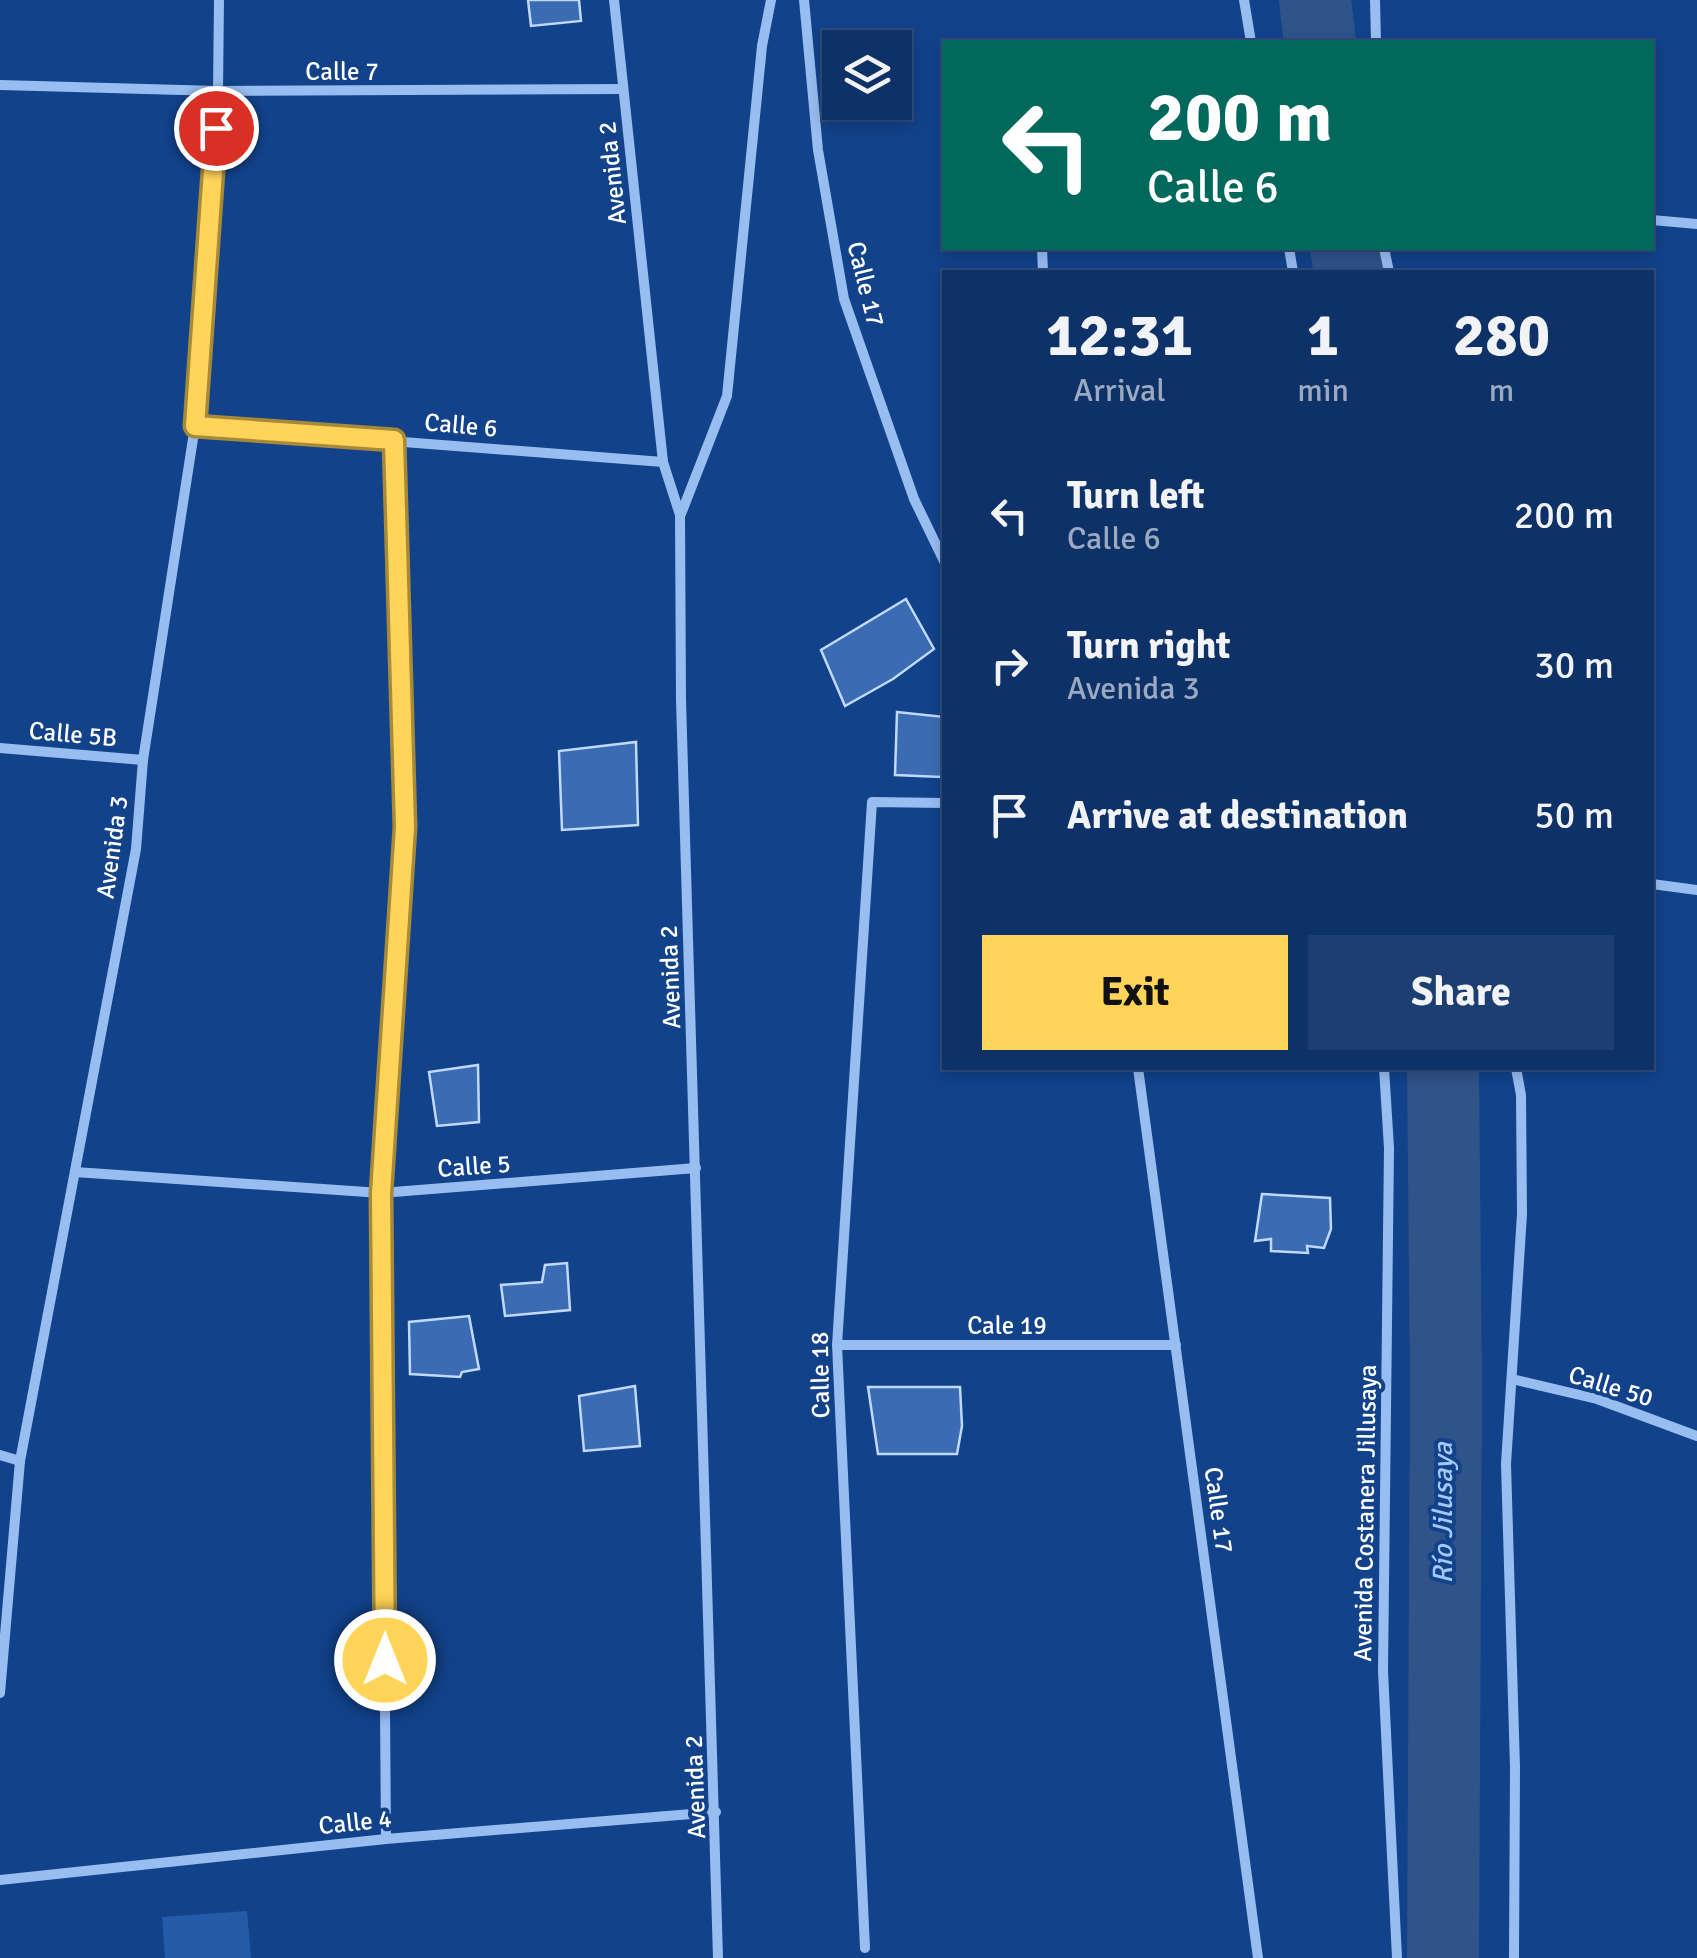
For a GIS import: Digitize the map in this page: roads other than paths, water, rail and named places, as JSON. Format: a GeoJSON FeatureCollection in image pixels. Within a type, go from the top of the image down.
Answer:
{"type":"FeatureCollection","features":[{"type":"Feature","properties":{"kind":"street","name":"Avenida 3"},"geometry":{"type":"LineString","coordinates":[[0,1694],[20,1461],[136,849],[143,760],[195,426],[218,91],[219,0]]}},
{"type":"Feature","properties":{"kind":"street","name":"Avenida 2"},"geometry":{"type":"LineString","coordinates":[[614,0],[663,462],[680,516],[681,700],[718,1958]]}},
{"type":"Feature","properties":{"kind":"street"},"geometry":{"type":"LineString","coordinates":[[680,516],[727,396],[770,0]]}},
{"type":"Feature","properties":{"kind":"street","name":"Calle 17"},"geometry":{"type":"LineString","coordinates":[[804,0],[818,150],[844,298],[914,499],[942,557]]}},
{"type":"Feature","properties":{"kind":"street"},"geometry":{"type":"LineString","coordinates":[[1244,0],[1251,40]]}},
{"type":"Feature","properties":{"kind":"street"},"geometry":{"type":"LineString","coordinates":[[1375,0],[1376,40]]}},
{"type":"Feature","properties":{"kind":"street","name":"Calle 7"},"geometry":{"type":"LineString","coordinates":[[0,85],[218,91],[624,90]]}},
{"type":"Feature","properties":{"kind":"street"},"geometry":{"type":"LineString","coordinates":[[1654,220],[1697,224]]}},
{"type":"Feature","properties":{"kind":"street","name":"Calle 6"},"geometry":{"type":"LineString","coordinates":[[195,426],[663,462]]}},
{"type":"Feature","properties":{"kind":"street"},"geometry":{"type":"LineString","coordinates":[[386,1839],[381,1193],[405,827],[394,440]]}},
{"type":"Feature","properties":{"kind":"street","name":"Calle 5B"},"geometry":{"type":"LineString","coordinates":[[0,748],[143,760]]}},
{"type":"Feature","properties":{"kind":"street","name":"Calle 18"},"geometry":{"type":"LineString","coordinates":[[865,1948],[837,1345],[872,802],[942,803]]}},
{"type":"Feature","properties":{"kind":"street"},"geometry":{"type":"LineString","coordinates":[[1654,884],[1697,890]]}},
{"type":"Feature","properties":{"kind":"street","name":"Calle 17"},"geometry":{"type":"LineString","coordinates":[[1138,1070],[1258,1958]]}},
{"type":"Feature","properties":{"kind":"street","name":"Avenida Costanera Jillusaya"},"geometry":{"type":"LineString","coordinates":[[1384,1070],[1388,1167],[1383,1670],[1397,1958]]}},
{"type":"Feature","properties":{"kind":"street"},"geometry":{"type":"LineString","coordinates":[[1514,1958],[1514,1748],[1506,1464],[1522,1214],[1521,1095],[1516,1070]]}},
{"type":"Feature","properties":{"kind":"street","name":"Calle 5"},"geometry":{"type":"LineString","coordinates":[[76,1172],[381,1193],[696,1168]]}},
{"type":"Feature","properties":{"kind":"street","name":"Cale 19"},"geometry":{"type":"LineString","coordinates":[[837,1345],[1176,1345]]}},
{"type":"Feature","properties":{"kind":"street","name":"Calle 50"},"geometry":{"type":"LineString","coordinates":[[1512,1379],[1597,1399],[1697,1436]]}},
{"type":"Feature","properties":{"kind":"street"},"geometry":{"type":"LineString","coordinates":[[0,1456],[20,1461]]}},
{"type":"Feature","properties":{"kind":"street","name":"Calle 4"},"geometry":{"type":"LineString","coordinates":[[0,1880],[386,1839],[716,1812]]}},
{"type":"Feature","properties":{"kind":"waterway","name":"Río Jilusaya"},"geometry":{"type":"LineString","coordinates":[[1315,0],[1320,40]]}},
{"type":"Feature","properties":{"kind":"waterway","name":"Río Jilusaya"},"geometry":{"type":"LineString","coordinates":[[1346,250],[1350,270]]}},
{"type":"Feature","properties":{"kind":"waterway","name":"Río Jilusaya"},"geometry":{"type":"LineString","coordinates":[[1443,1070],[1443,1958]]}}]}
